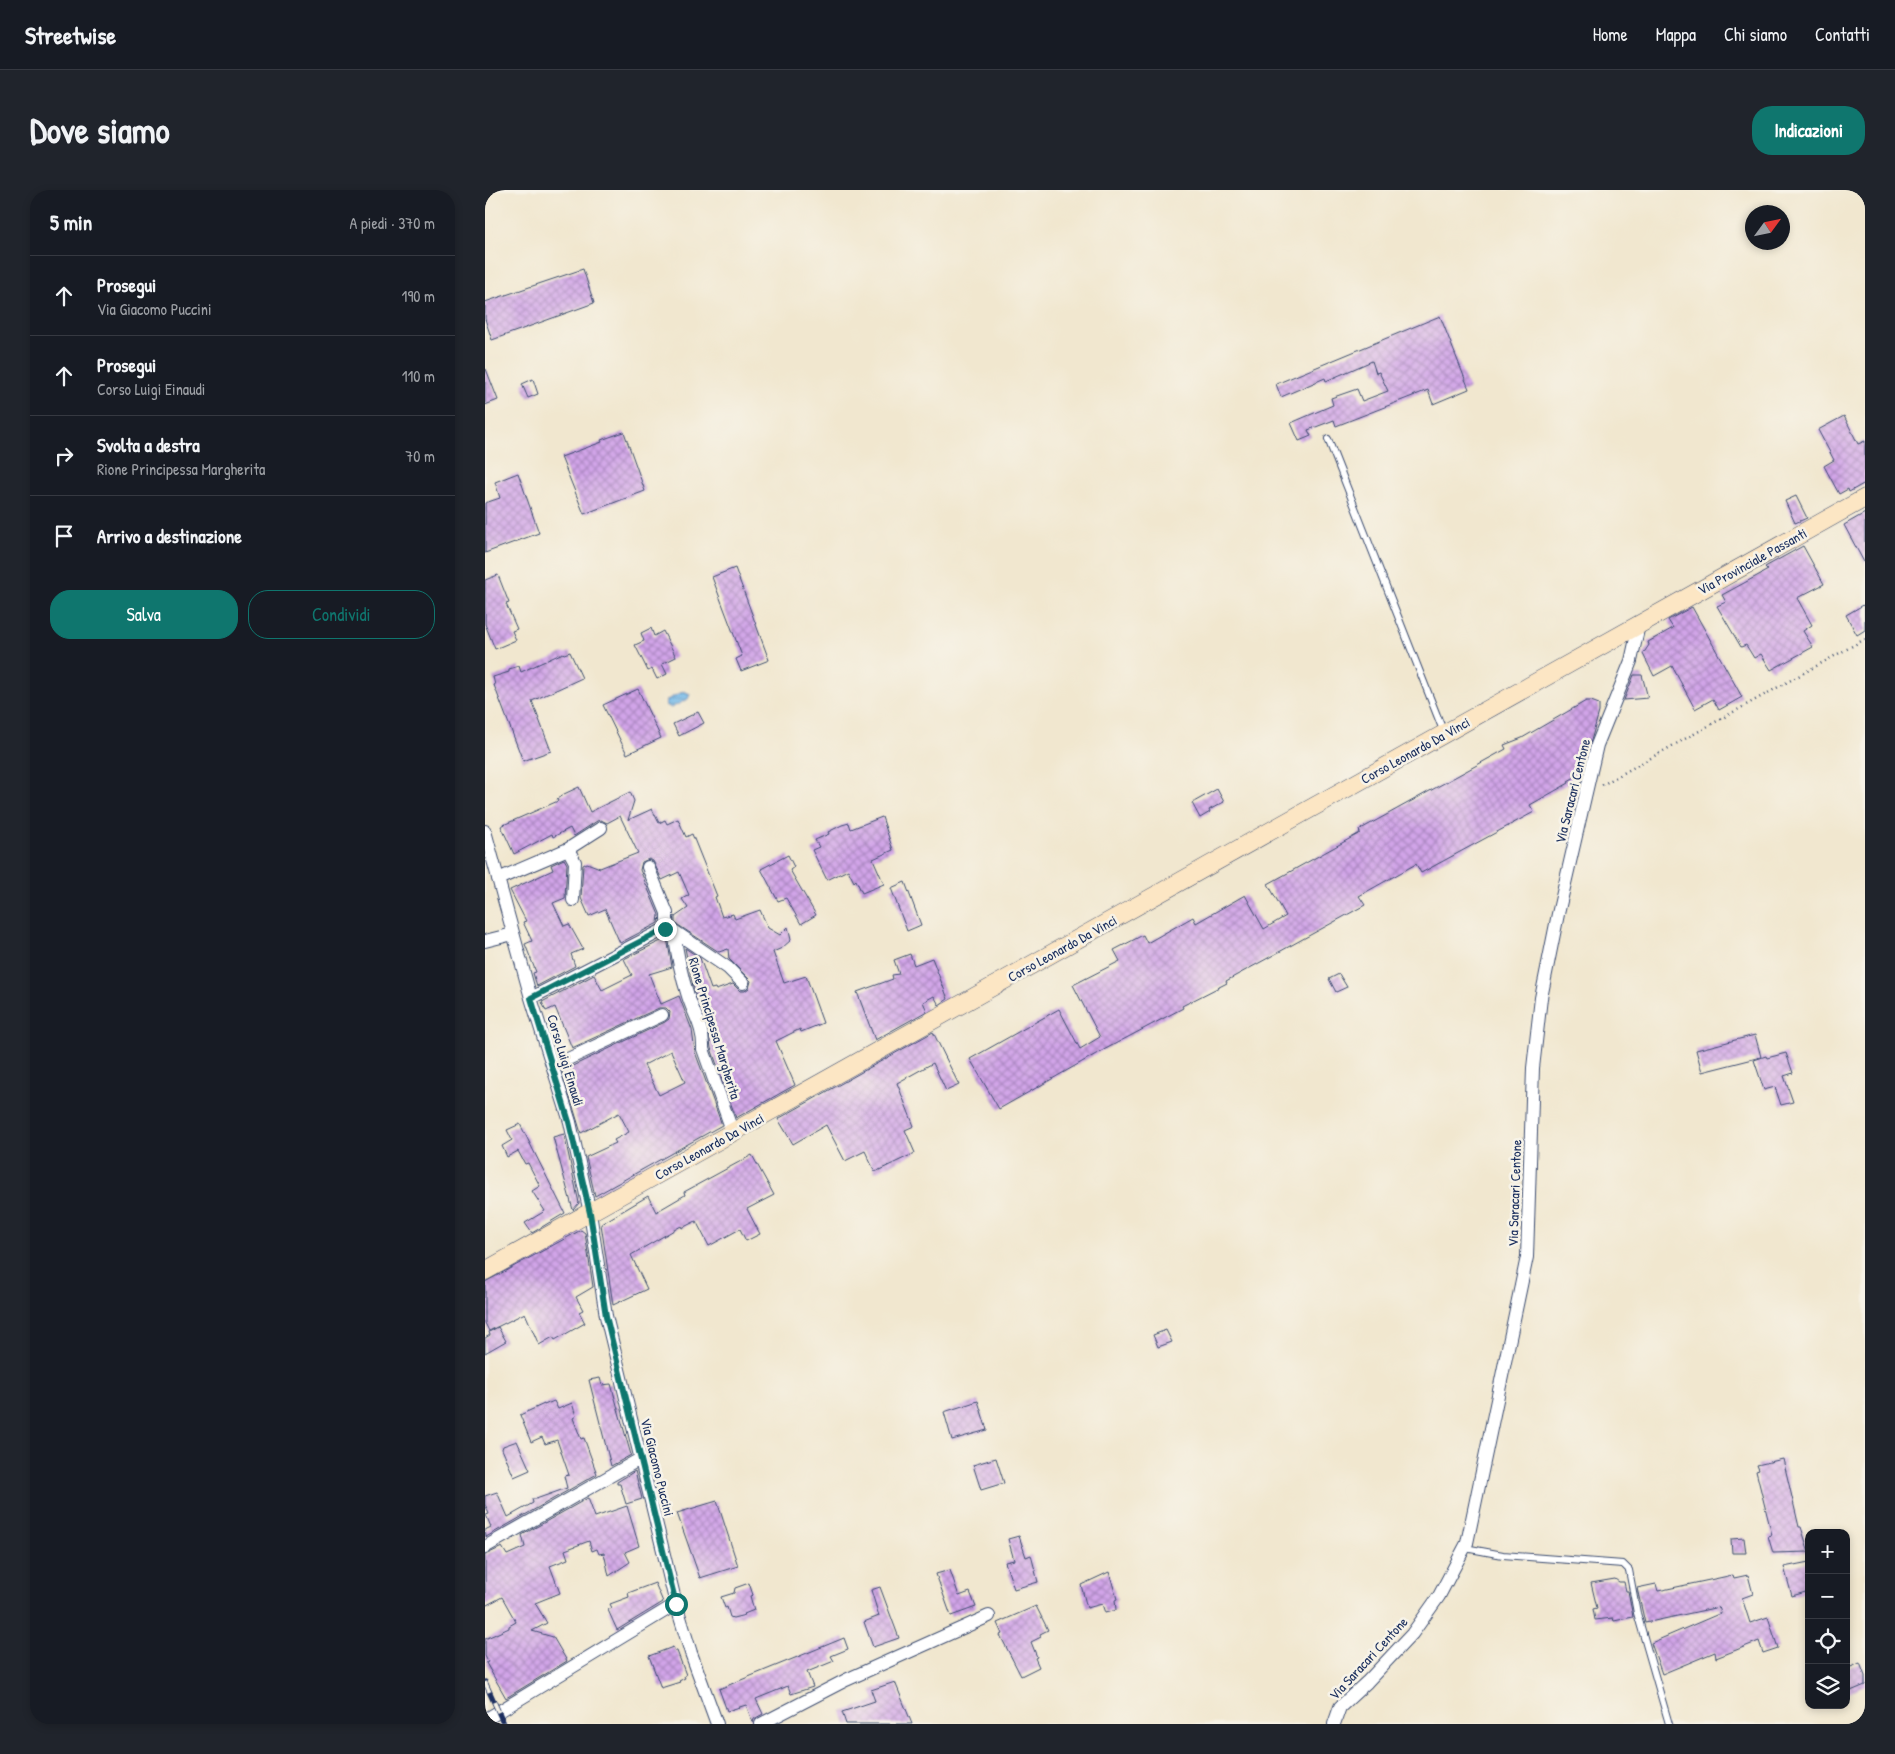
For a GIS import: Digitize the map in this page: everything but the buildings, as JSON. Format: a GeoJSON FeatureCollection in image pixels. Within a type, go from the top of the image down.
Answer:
{"type":"FeatureCollection","features":[{"type":"Feature","properties":{"kind":"main road","name":"Via Provinciale Passanti"},"geometry":{"type":"LineString","coordinates":[[1639,625],[1865,498]]}},
{"type":"Feature","properties":{"kind":"main road","name":"Corso Leonardo Da Vinci"},"geometry":{"type":"LineString","coordinates":[[485,1271],[1639,625]]}},
{"type":"Feature","properties":{"kind":"street","name":"Via Saracari Centone"},"geometry":{"type":"LineString","coordinates":[[1334,1724],[1340,1707],[1367,1682],[1411,1634],[1439,1596],[1465,1548],[1527,1257],[1533,1068],[1541,998],[1558,914],[1597,745],[1631,661],[1639,625]]}},
{"type":"Feature","properties":{"kind":"street"},"geometry":{"type":"LineString","coordinates":[[498,879],[568,849],[601,828]]}},
{"type":"Feature","properties":{"kind":"street","name":"Corso Luigi Einaudi"},"geometry":{"type":"LineString","coordinates":[[485,831],[531,998],[569,1122],[590,1213]]}},
{"type":"Feature","properties":{"kind":"street"},"geometry":{"type":"LineString","coordinates":[[568,849],[575,862],[573,900]]}},
{"type":"Feature","properties":{"kind":"street","name":"Rione Principessa Margherita"},"geometry":{"type":"LineString","coordinates":[[648,867],[667,913],[669,930],[679,969],[704,1035],[703,1049],[733,1133]]}},
{"type":"Feature","properties":{"kind":"street","name":"Rione Principessa Margherita"},"geometry":{"type":"LineString","coordinates":[[669,930],[728,968],[743,983]]}},
{"type":"Feature","properties":{"kind":"street"},"geometry":{"type":"LineString","coordinates":[[531,998],[669,930]]}},
{"type":"Feature","properties":{"kind":"street"},"geometry":{"type":"LineString","coordinates":[[485,941],[513,934]]}},
{"type":"Feature","properties":{"kind":"street"},"geometry":{"type":"LineString","coordinates":[[553,1066],[662,1015]]}},
{"type":"Feature","properties":{"kind":"street","name":"Via Giacomo Puccini"},"geometry":{"type":"LineString","coordinates":[[590,1213],[606,1316],[676,1604],[691,1653],[717,1724]]}},
{"type":"Feature","properties":{"kind":"street"},"geometry":{"type":"LineString","coordinates":[[485,1547],[640,1459]]}},
{"type":"Feature","properties":{"kind":"street"},"geometry":{"type":"LineString","coordinates":[[485,1720],[676,1604]]}},
{"type":"Feature","properties":{"kind":"street"},"geometry":{"type":"LineString","coordinates":[[761,1724],[846,1680],[989,1616]]}},
{"type":"Feature","properties":{"kind":"lane"},"geometry":{"type":"LineString","coordinates":[[1328,439],[1445,734]]}},
{"type":"Feature","properties":{"kind":"lane"},"geometry":{"type":"LineString","coordinates":[[1465,1548],[1503,1555],[1623,1564],[1629,1570],[1637,1613],[1669,1724]]}},
{"type":"Feature","properties":{"kind":"path"},"geometry":{"type":"LineString","coordinates":[[1586,794],[1865,639]]}},
{"type":"Feature","properties":{"kind":"water"},"geometry":{"type":"Polygon","coordinates":[[[684,691],[690,694],[688,699],[671,708],[666,705],[667,700],[684,691]]]}},
{"type":"Feature","properties":{"kind":"railway"},"geometry":{"type":"LineString","coordinates":[[485,1682],[504,1724]]}},
{"type":"Feature","properties":{"kind":"route"},"geometry":{"type":"LineString","coordinates":[[665,929],[531,998],[569,1122],[590,1213],[606,1316],[676,1604]]}}]}
